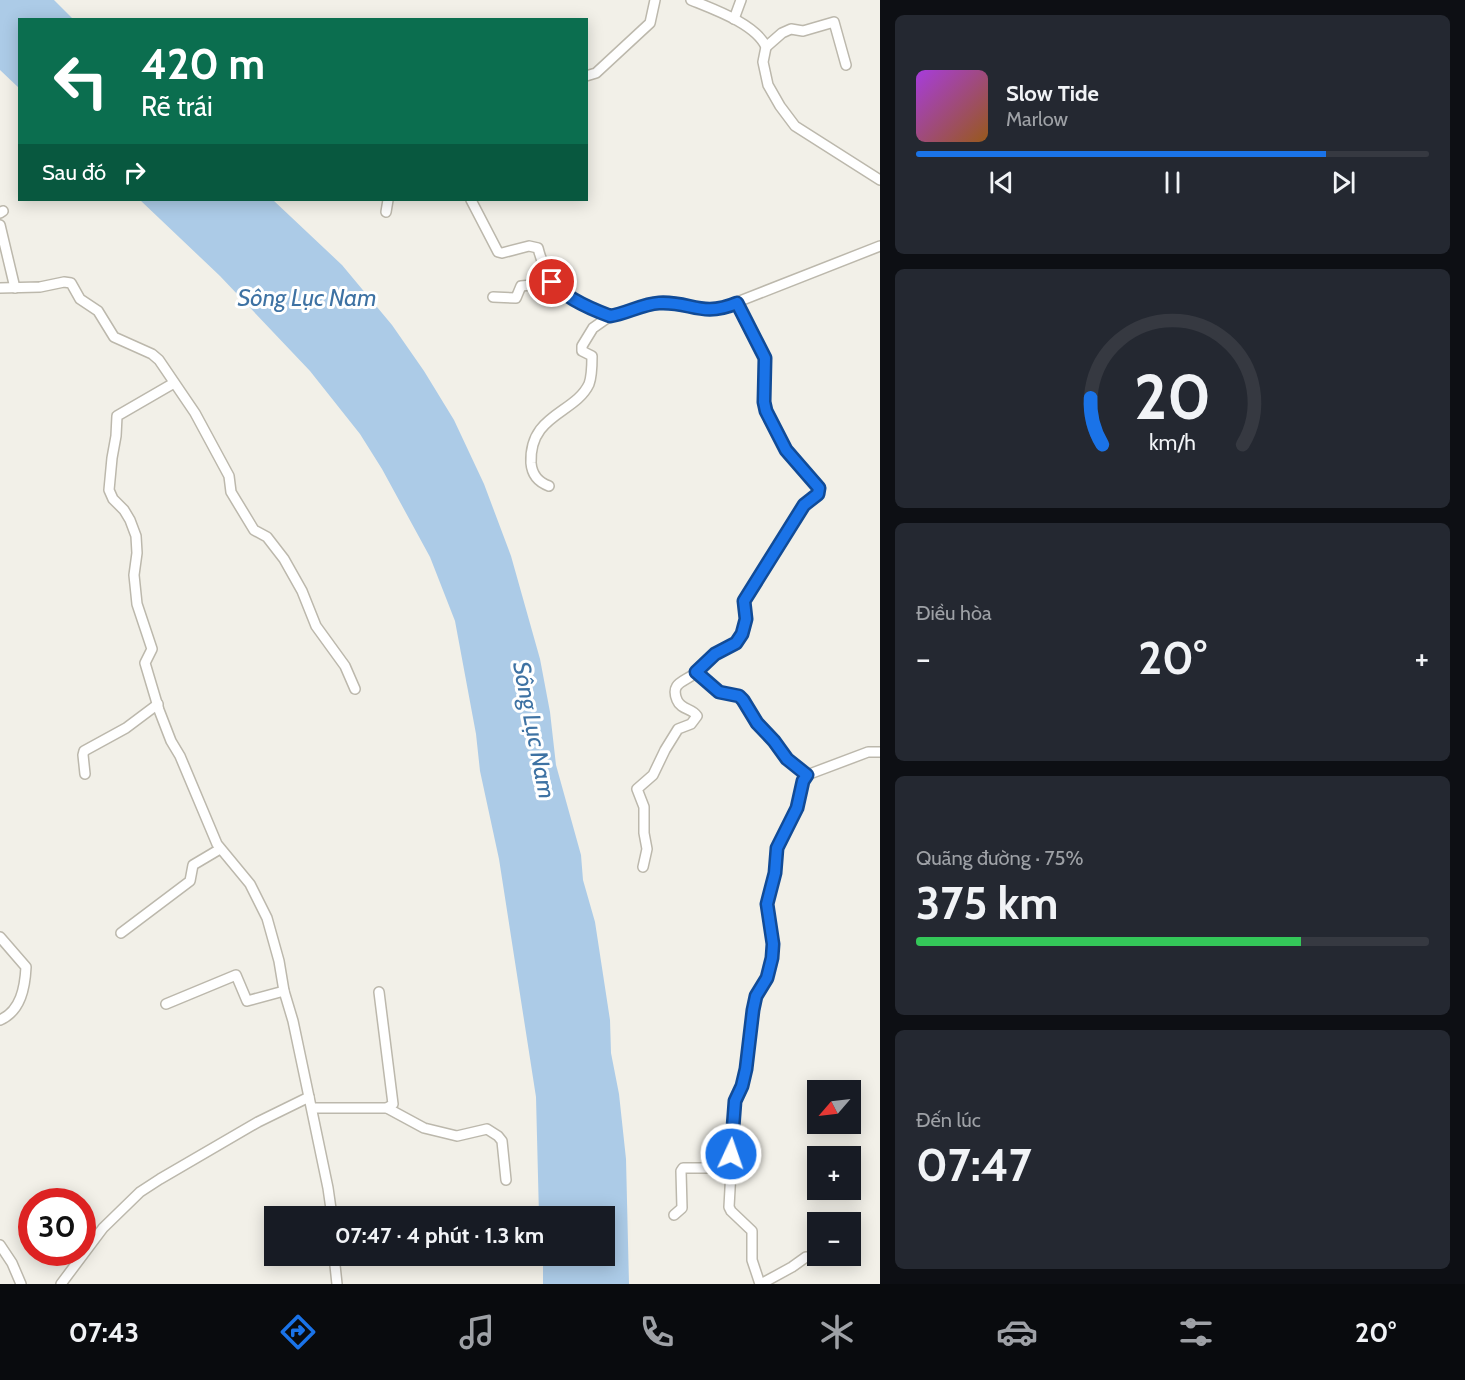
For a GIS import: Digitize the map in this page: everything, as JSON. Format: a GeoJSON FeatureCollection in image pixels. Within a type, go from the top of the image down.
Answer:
{"type":"FeatureCollection","features":[{"type":"Feature","properties":{"kind":"street"},"geometry":{"type":"LineString","coordinates":[[588,75],[596,73],[650,23],[655,0]]}},
{"type":"Feature","properties":{"kind":"street"},"geometry":{"type":"LineString","coordinates":[[691,0],[734,19],[760,37],[766,46]]}},
{"type":"Feature","properties":{"kind":"street"},"geometry":{"type":"LineString","coordinates":[[734,19],[741,0]]}},
{"type":"Feature","properties":{"kind":"street"},"geometry":{"type":"LineString","coordinates":[[846,65],[834,22],[803,31],[791,29],[782,33],[766,46],[763,62],[768,85],[795,126],[880,180]]}},
{"type":"Feature","properties":{"kind":"street"},"geometry":{"type":"LineString","coordinates":[[386,212],[388,201]]}},
{"type":"Feature","properties":{"kind":"street"},"geometry":{"type":"LineString","coordinates":[[472,201],[498,252],[529,246],[538,248],[542,262],[558,288],[576,300],[610,316]]}},
{"type":"Feature","properties":{"kind":"street"},"geometry":{"type":"LineString","coordinates":[[0,225],[15,288]]}},
{"type":"Feature","properties":{"kind":"street"},"geometry":{"type":"LineString","coordinates":[[549,486],[532,473],[533,444],[549,419],[576,399],[587,387],[592,358],[590,354],[582,351],[582,346],[593,328],[610,316],[655,303],[708,310],[737,303],[880,246]]}},
{"type":"Feature","properties":{"kind":"street"},"geometry":{"type":"LineString","coordinates":[[0,288],[40,287],[64,282],[71,283],[81,301],[98,311],[114,337],[152,354],[166,368],[186,396],[216,451],[229,476],[231,492],[254,530],[267,537],[284,559],[302,591],[316,626],[345,666],[355,688]]}},
{"type":"Feature","properties":{"kind":"street"},"geometry":{"type":"LineString","coordinates":[[493,297],[516,298],[521,286],[553,283]]}},
{"type":"Feature","properties":{"kind":"street"},"geometry":{"type":"LineString","coordinates":[[643,867],[646,849],[644,807],[637,789],[653,775],[678,729],[691,724],[697,718],[697,714],[678,704],[675,691],[678,683],[696,672],[715,654],[736,643],[742,634],[746,619],[744,601],[804,505],[816,497],[819,491],[817,484],[786,450],[766,411],[764,402],[765,358],[737,303]]}},
{"type":"Feature","properties":{"kind":"street"},"geometry":{"type":"LineString","coordinates":[[174,382],[118,414],[110,478],[111,496],[124,510],[136,536],[134,575],[137,604],[152,649],[145,663],[171,741],[180,756],[212,834],[220,849],[250,884],[273,939],[312,1108],[330,1206]]}},
{"type":"Feature","properties":{"kind":"street"},"geometry":{"type":"LineString","coordinates":[[696,672],[719,692],[739,696],[757,723],[787,759],[807,775]]}},
{"type":"Feature","properties":{"kind":"street"},"geometry":{"type":"LineString","coordinates":[[85,774],[84,751],[126,728],[158,704]]}},
{"type":"Feature","properties":{"kind":"street"},"geometry":{"type":"LineString","coordinates":[[807,1257],[760,1284],[752,1260],[752,1231],[729,1206],[735,1101],[746,1069],[756,996],[767,978],[772,958],[773,944],[767,904],[775,873],[776,853],[779,842],[797,808],[803,781],[807,775],[868,752],[880,752]]}},
{"type":"Feature","properties":{"kind":"street"},"geometry":{"type":"LineString","coordinates":[[121,933],[190,881],[193,865],[220,849]]}},
{"type":"Feature","properties":{"kind":"street"},"geometry":{"type":"LineString","coordinates":[[0,937],[26,967],[24,988],[17,1004],[8,1016],[0,1020]]}},
{"type":"Feature","properties":{"kind":"street"},"geometry":{"type":"LineString","coordinates":[[166,1004],[236,975],[247,1001],[284,991]]}},
{"type":"Feature","properties":{"kind":"street"},"geometry":{"type":"LineString","coordinates":[[378,992],[393,1104],[387,1108]]}},
{"type":"Feature","properties":{"kind":"street"},"geometry":{"type":"LineString","coordinates":[[61,1284],[103,1228],[140,1192],[258,1122],[309,1097]]}},
{"type":"Feature","properties":{"kind":"street"},"geometry":{"type":"LineString","coordinates":[[312,1108],[387,1108],[424,1128],[441,1133],[457,1136],[484,1130],[493,1132],[504,1146],[506,1180]]}},
{"type":"Feature","properties":{"kind":"street"},"geometry":{"type":"LineString","coordinates":[[674,1215],[682,1208],[681,1171],[683,1168],[730,1168]]}},
{"type":"Feature","properties":{"kind":"street"},"geometry":{"type":"LineString","coordinates":[[0,1245],[12,1263],[21,1284]]}},
{"type":"Feature","properties":{"kind":"street"},"geometry":{"type":"LineString","coordinates":[[335,1266],[337,1284]]}},
{"type":"Feature","properties":{"kind":"water"},"geometry":{"type":"Polygon","coordinates":[[[0,0],[54,0],[72,18],[18,18],[18,87],[0,70],[0,0]]]}},
{"type":"Feature","properties":{"kind":"water","name":"Sông Lục Nam"},"geometry":{"type":"Polygon","coordinates":[[[141,201],[274,201],[342,265],[392,325],[454,420],[484,484],[511,556],[540,659],[550,712],[556,765],[581,855],[583,880],[595,922],[610,1020],[611,1053],[619,1094],[626,1159],[629,1284],[543,1284],[543,1266],[615,1266],[615,1206],[539,1206],[536,1097],[499,859],[480,771],[476,734],[455,621],[430,557],[382,469],[360,434],[310,371],[220,276],[141,201]]]}},
{"type":"Feature","properties":{"kind":"route"},"geometry":{"type":"LineString","coordinates":[[552,282],[576,300],[610,316],[655,303],[708,310],[737,303],[765,358],[764,402],[766,411],[786,450],[819,488],[816,497],[804,505],[783,542],[744,601],[745,630],[736,643],[715,654],[696,672],[719,692],[739,696],[746,702],[757,723],[787,759],[807,775],[803,781],[797,808],[777,848],[775,873],[767,904],[773,944],[772,958],[767,978],[756,996],[753,1010],[746,1069],[735,1101],[731,1154]]}}]}
